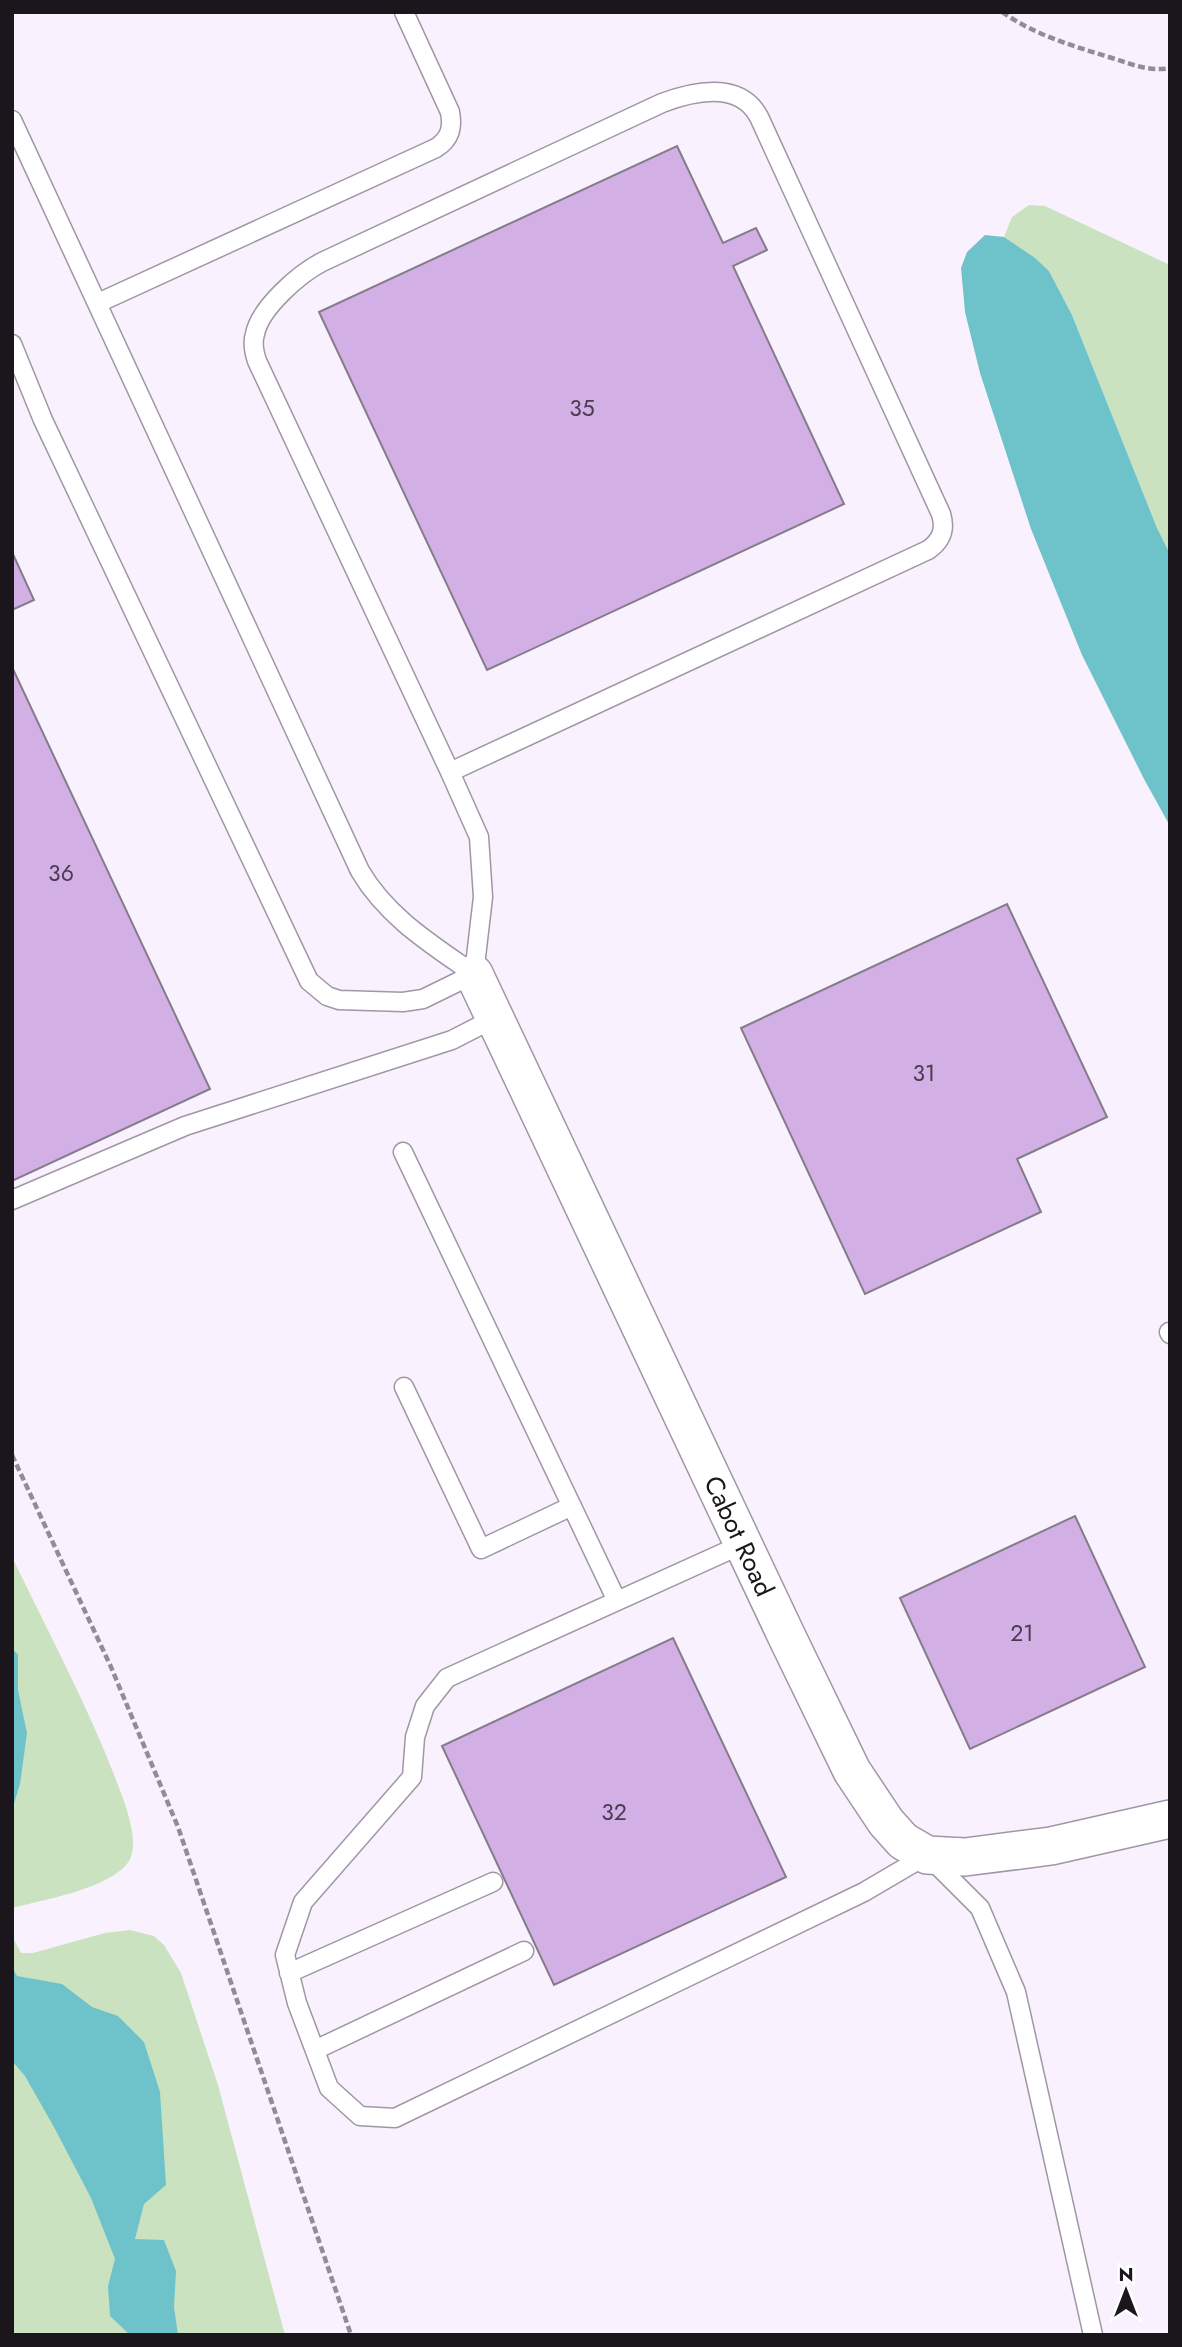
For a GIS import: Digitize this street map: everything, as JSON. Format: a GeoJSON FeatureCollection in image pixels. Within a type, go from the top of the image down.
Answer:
{"type":"FeatureCollection","features":[{"type":"Feature","properties":{"kind":"street","name":"Cabot Road"},"geometry":{"type":"LineString","coordinates":[[474,974],[743,1544],[861,1786],[903,1841],[927,1855]]}},
{"type":"Feature","properties":{"kind":"street"},"geometry":{"type":"LineString","coordinates":[[927,1855],[965,1857],[1051,1846],[1170,1819]]}},
{"type":"Feature","properties":{"kind":"lane"},"geometry":{"type":"LineString","coordinates":[[98,303],[445,142],[451,128],[450,112],[404,12]]}},
{"type":"Feature","properties":{"kind":"lane"},"geometry":{"type":"LineString","coordinates":[[450,772],[928,550],[942,535],[941,514],[759,117],[749,102],[733,94],[692,94],[662,103],[322,262],[310,268],[290,285],[264,314],[256,328],[253,345],[257,361],[479,837],[483,897],[474,974]]}},
{"type":"Feature","properties":{"kind":"lane"},"geometry":{"type":"LineString","coordinates":[[12,120],[360,871],[381,902],[394,915],[474,974]]}},
{"type":"Feature","properties":{"kind":"lane"},"geometry":{"type":"LineString","coordinates":[[12,345],[53,442],[309,981],[327,996],[339,1000],[403,1002],[423,999],[474,974]]}},
{"type":"Feature","properties":{"kind":"lane"},"geometry":{"type":"LineString","coordinates":[[12,1200],[185,1126],[452,1040],[495,1018]]}},
{"type":"Feature","properties":{"kind":"lane"},"geometry":{"type":"LineString","coordinates":[[403,1152],[617,1601]]}},
{"type":"Feature","properties":{"kind":"lane"},"geometry":{"type":"LineString","coordinates":[[404,1387],[481,1549],[572,1506]]}},
{"type":"Feature","properties":{"kind":"lane"},"geometry":{"type":"LineString","coordinates":[[743,1544],[447,1678],[425,1706],[415,1737],[412,1777],[303,1902],[285,1955],[297,2003],[329,2088],[360,2116],[395,2118],[864,1892],[927,1855],[980,1908],[1016,1992],[1093,2335]]}},
{"type":"Feature","properties":{"kind":"lane"},"geometry":{"type":"LineString","coordinates":[[289,1973],[493,1882]]}},
{"type":"Feature","properties":{"kind":"lane"},"geometry":{"type":"LineString","coordinates":[[315,2050],[524,1951]]}},
{"type":"Feature","properties":{"kind":"path"},"geometry":{"type":"LineString","coordinates":[[1002,12],[1041,35],[1072,46],[1136,67],[1170,68]]}},
{"type":"Feature","properties":{"kind":"path"},"geometry":{"type":"LineString","coordinates":[[12,1455],[111,1667],[178,1827],[351,2335]]}},
{"type":"Feature","properties":{"kind":"green space"},"geometry":{"type":"Polygon","coordinates":[[[1029,205],[1045,206],[1170,265],[1170,554],[1157,528],[1072,315],[1049,271],[1034,257],[1004,237],[1012,217],[1029,205]]]}},
{"type":"Feature","properties":{"kind":"green space"},"geometry":{"type":"Polygon","coordinates":[[[12,1557],[72,1679],[113,1772],[131,1825],[133,1848],[129,1861],[108,1879],[76,1892],[12,1908],[12,1557]]]}},
{"type":"Feature","properties":{"kind":"green space"},"geometry":{"type":"Polygon","coordinates":[[[130,1930],[154,1936],[164,1945],[181,1973],[218,2085],[285,2335],[12,2335],[12,1936],[21,1953],[33,1953],[105,1933],[130,1930]]]}},
{"type":"Feature","properties":{"kind":"water"},"geometry":{"type":"Polygon","coordinates":[[[985,235],[1004,237],[1034,257],[1049,271],[1072,315],[1157,528],[1170,554],[1170,826],[1082,655],[1031,529],[980,373],[965,312],[961,268],[967,252],[985,235]]]}},
{"type":"Feature","properties":{"kind":"water"},"geometry":{"type":"Polygon","coordinates":[[[12,1648],[18,1655],[18,1690],[27,1733],[20,1784],[12,1810],[12,1648]]]}},
{"type":"Feature","properties":{"kind":"water"},"geometry":{"type":"Polygon","coordinates":[[[12,1967],[17,1976],[62,1984],[92,2007],[118,2016],[144,2042],[160,2092],[166,2185],[144,2204],[135,2239],[164,2240],[176,2271],[174,2307],[178,2335],[130,2335],[110,2316],[108,2286],[115,2259],[91,2198],[25,2076],[12,2061],[12,1967]]]}},
{"type":"Feature","properties":{"kind":"building"},"geometry":{"type":"Polygon","coordinates":[[[677,146],[723,243],[756,228],[767,250],[733,266],[844,504],[487,670],[319,312],[677,146]]]}},
{"type":"Feature","properties":{"kind":"building"},"geometry":{"type":"Polygon","coordinates":[[[12,552],[34,600],[12,610],[12,552]]]}},
{"type":"Feature","properties":{"kind":"building"},"geometry":{"type":"Polygon","coordinates":[[[12,667],[210,1089],[12,1181],[12,667]]]}},
{"type":"Feature","properties":{"kind":"building"},"geometry":{"type":"Polygon","coordinates":[[[1007,904],[1107,1117],[1017,1159],[1041,1212],[865,1294],[741,1028],[1007,904]]]}},
{"type":"Feature","properties":{"kind":"building"},"geometry":{"type":"Polygon","coordinates":[[[1075,1516],[1145,1667],[970,1749],[900,1598],[1075,1516]]]}},
{"type":"Feature","properties":{"kind":"building"},"geometry":{"type":"Polygon","coordinates":[[[673,1638],[786,1877],[554,1985],[442,1746],[673,1638]]]}}]}
